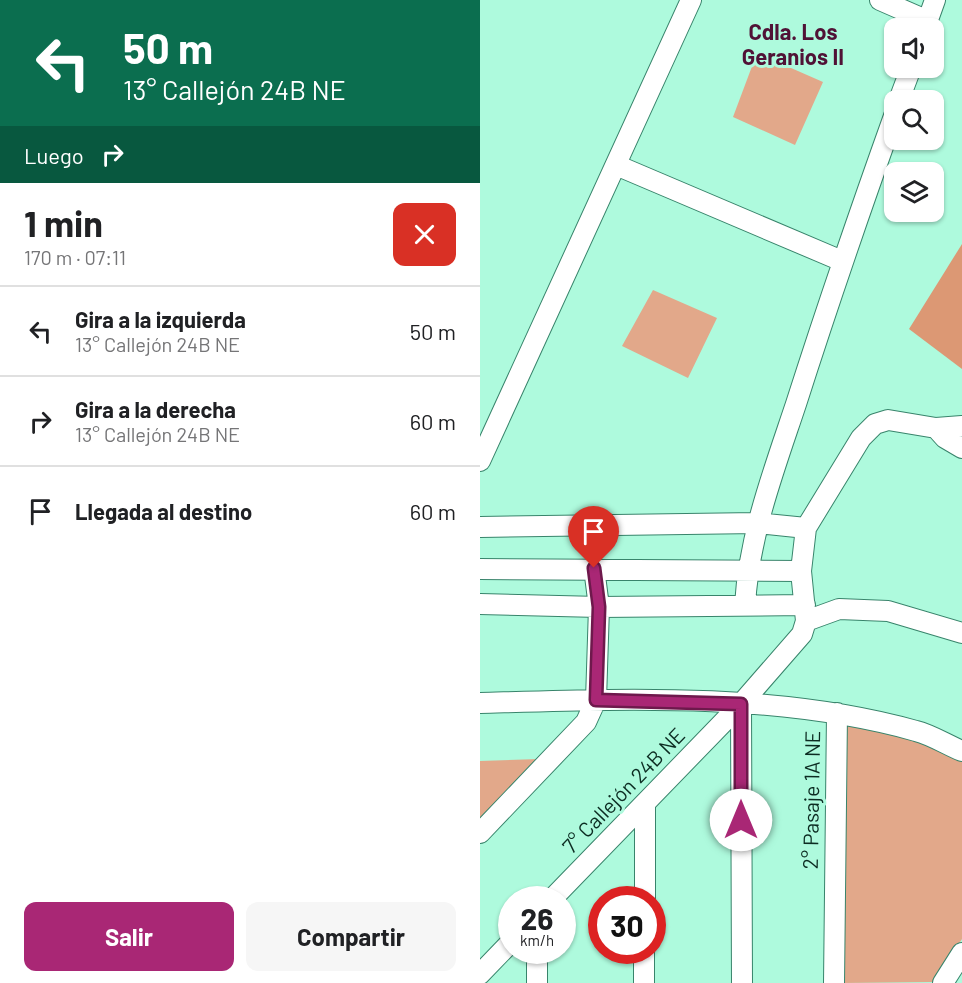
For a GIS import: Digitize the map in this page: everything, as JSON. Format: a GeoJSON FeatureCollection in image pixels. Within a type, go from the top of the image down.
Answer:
{"type":"FeatureCollection","features":[{"type":"Feature","properties":{"kind":"street"},"geometry":{"type":"LineString","coordinates":[[480,461],[691,0]]}},
{"type":"Feature","properties":{"kind":"street"},"geometry":{"type":"LineString","coordinates":[[880,0],[913,18]]}},
{"type":"Feature","properties":{"kind":"street"},"geometry":{"type":"LineString","coordinates":[[929,18],[935,0]]}},
{"type":"Feature","properties":{"kind":"street"},"geometry":{"type":"LineString","coordinates":[[745,605],[747,571],[757,523],[842,261],[884,144]]}},
{"type":"Feature","properties":{"kind":"street"},"geometry":{"type":"LineString","coordinates":[[616,165],[842,261]]}},
{"type":"Feature","properties":{"kind":"street"},"geometry":{"type":"LineString","coordinates":[[806,613],[801,571],[806,528],[861,438],[874,424],[888,420],[936,428],[962,426]]}},
{"type":"Feature","properties":{"kind":"street"},"geometry":{"type":"LineString","coordinates":[[936,428],[945,438],[962,448]]}},
{"type":"Feature","properties":{"kind":"street"},"geometry":{"type":"LineString","coordinates":[[480,527],[757,523],[806,528]]}},
{"type":"Feature","properties":{"kind":"street"},"geometry":{"type":"LineString","coordinates":[[480,833],[586,722],[596,700],[599,607],[594,568]]}},
{"type":"Feature","properties":{"kind":"street"},"geometry":{"type":"LineString","coordinates":[[480,569],[801,571]]}},
{"type":"Feature","properties":{"kind":"street"},"geometry":{"type":"LineString","coordinates":[[480,604],[599,607],[745,605],[806,613],[839,609],[888,611],[962,633]]}},
{"type":"Feature","properties":{"kind":"street","name":"7° Callejón 24B NE"},"geometry":{"type":"LineString","coordinates":[[565,886],[741,704],[802,634],[806,613]]}},
{"type":"Feature","properties":{"kind":"street","name":"2° Pasaje 1A NE"},"geometry":{"type":"LineString","coordinates":[[480,703],[596,700],[741,704],[803,708],[837,714],[834,983]]}},
{"type":"Feature","properties":{"kind":"street"},"geometry":{"type":"LineString","coordinates":[[741,704],[742,983]]}},
{"type":"Feature","properties":{"kind":"street"},"geometry":{"type":"LineString","coordinates":[[837,714],[918,732],[962,751]]}},
{"type":"Feature","properties":{"kind":"street"},"geometry":{"type":"LineString","coordinates":[[645,804],[645,886]]}},
{"type":"Feature","properties":{"kind":"street"},"geometry":{"type":"LineString","coordinates":[[943,983],[962,952]]}},
{"type":"Feature","properties":{"kind":"street"},"geometry":{"type":"LineString","coordinates":[[480,974],[498,955]]}},
{"type":"Feature","properties":{"kind":"street"},"geometry":{"type":"LineString","coordinates":[[537,964],[537,983]]}},
{"type":"Feature","properties":{"kind":"street"},"geometry":{"type":"LineString","coordinates":[[644,964],[644,983]]}},
{"type":"Feature","properties":{"kind":"shaded area"},"geometry":{"type":"Polygon","coordinates":[[[757,53],[823,82],[795,145],[733,117],[757,53]]]}},
{"type":"Feature","properties":{"kind":"shaded area"},"geometry":{"type":"Polygon","coordinates":[[[962,244],[962,369],[909,329],[962,244]]]}},
{"type":"Feature","properties":{"kind":"shaded area"},"geometry":{"type":"Polygon","coordinates":[[[653,290],[717,318],[688,378],[622,346],[653,290]]]}},
{"type":"Feature","properties":{"kind":"shaded area"},"geometry":{"type":"Polygon","coordinates":[[[843,720],[916,738],[962,758],[962,939],[934,982],[843,983],[843,720]]]}},
{"type":"Feature","properties":{"kind":"shaded area"},"geometry":{"type":"Polygon","coordinates":[[[539,759],[480,819],[480,761],[539,759]]]}},
{"type":"Feature","properties":{"kind":"district","name":"Cdla. Los Geranios II"},"geometry":{"type":"Point","coordinates":[793,44]}},
{"type":"Feature","properties":{"kind":"route"},"geometry":{"type":"LineString","coordinates":[[594,568],[599,607],[596,700],[741,704],[741,820]]}}]}
